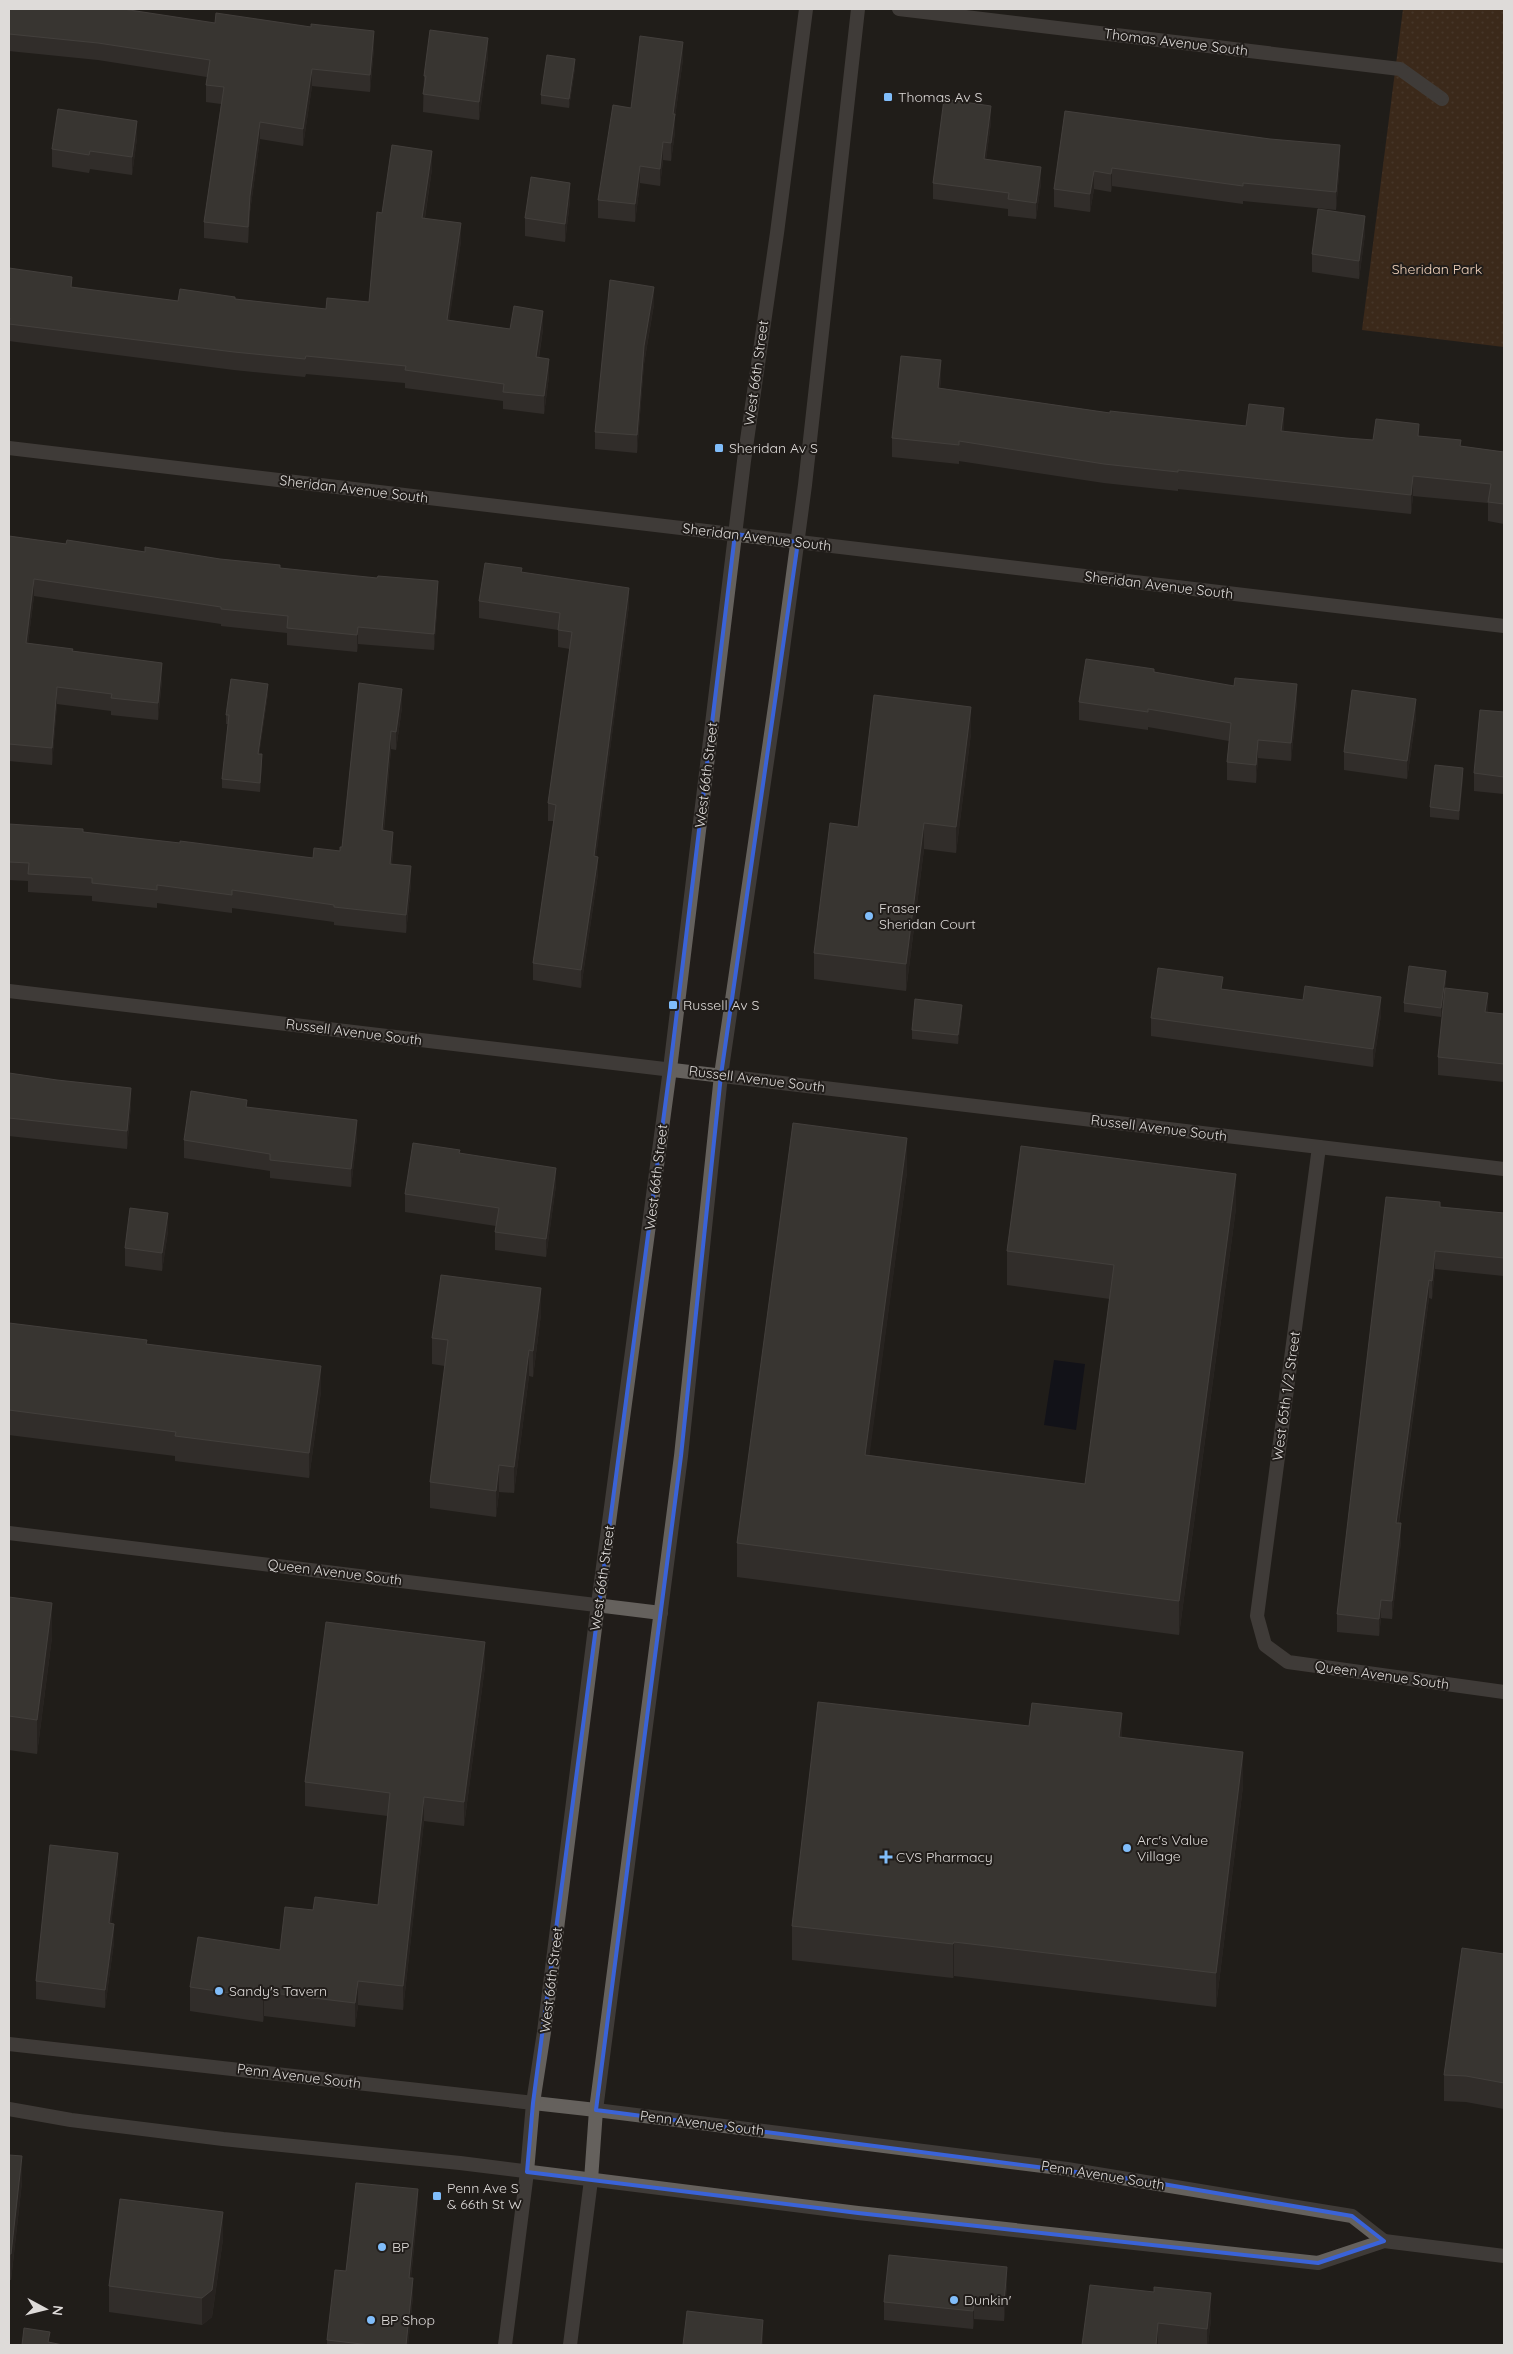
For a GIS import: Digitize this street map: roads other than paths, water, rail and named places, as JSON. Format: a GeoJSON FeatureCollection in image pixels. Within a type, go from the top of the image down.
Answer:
{"type":"FeatureCollection","features":[{"type":"Feature","properties":{"kind":"main road","name":"West 66th Street"},"geometry":{"type":"LineString","coordinates":[[505,2345],[528,2172],[533,2103],[544,2032],[598,1604],[670,1069],[735,534],[806,9]]}},
{"type":"Feature","properties":{"kind":"main road"},"geometry":{"type":"LineString","coordinates":[[570,2345],[591,2180],[596,2110],[680,1456],[721,1075],[798,542],[858,9]]}},
{"type":"Feature","properties":{"kind":"main road","name":"Thomas Avenue South"},"geometry":{"type":"LineString","coordinates":[[900,9],[1400,68],[1442,99]]}},
{"type":"Feature","properties":{"kind":"main road","name":"Sheridan Avenue South"},"geometry":{"type":"LineString","coordinates":[[9,448],[1504,626]]}},
{"type":"Feature","properties":{"kind":"main road","name":"Russell Avenue South"},"geometry":{"type":"LineString","coordinates":[[9,990],[1504,1169]]}},
{"type":"Feature","properties":{"kind":"main road","name":"West 65th 1/2 Street"},"geometry":{"type":"LineString","coordinates":[[1265,1645],[1257,1616],[1319,1147]]}},
{"type":"Feature","properties":{"kind":"main road","name":"Queen Avenue South"},"geometry":{"type":"LineString","coordinates":[[9,1534],[661,1612]]}},
{"type":"Feature","properties":{"kind":"main road","name":"Queen Avenue South"},"geometry":{"type":"LineString","coordinates":[[1265,1645],[1288,1662],[1504,1692]]}},
{"type":"Feature","properties":{"kind":"main road","name":"Penn Avenue South"},"geometry":{"type":"LineString","coordinates":[[9,2044],[596,2110],[1139,2180],[1352,2216],[1384,2241]]}},
{"type":"Feature","properties":{"kind":"main road"},"geometry":{"type":"LineString","coordinates":[[9,2109],[71,2120],[214,2138],[528,2172],[858,2213],[1318,2263],[1384,2241],[1504,2256]]}},
{"type":"Feature","properties":{"kind":"water"},"geometry":{"type":"Polygon","coordinates":[[[1054,1360],[1085,1364],[1076,1430],[1044,1425],[1054,1360]]]}},
{"type":"Feature","properties":{"kind":"place","name":"Thomas Av S"},"geometry":{"type":"Point","coordinates":[888,97]}},
{"type":"Feature","properties":{"kind":"place","name":"Sheridan Av S"},"geometry":{"type":"Point","coordinates":[719,448]}},
{"type":"Feature","properties":{"kind":"place","name":"Fraser Sheridan Court"},"geometry":{"type":"Point","coordinates":[869,916]}},
{"type":"Feature","properties":{"kind":"place","name":"Russell Av S"},"geometry":{"type":"Point","coordinates":[673,1005]}},
{"type":"Feature","properties":{"kind":"place","name":"Arc's Value Village"},"geometry":{"type":"Point","coordinates":[1127,1848]}},
{"type":"Feature","properties":{"kind":"place","name":"CVS Pharmacy"},"geometry":{"type":"Point","coordinates":[886,1857]}},
{"type":"Feature","properties":{"kind":"place","name":"Sandy's Tavern"},"geometry":{"type":"Point","coordinates":[219,1991]}},
{"type":"Feature","properties":{"kind":"place","name":"Penn Ave S & 66th St W"},"geometry":{"type":"Point","coordinates":[437,2196]}},
{"type":"Feature","properties":{"kind":"place","name":"BP"},"geometry":{"type":"Point","coordinates":[382,2247]}},
{"type":"Feature","properties":{"kind":"place","name":"Dunkin'"},"geometry":{"type":"Point","coordinates":[954,2300]}},
{"type":"Feature","properties":{"kind":"place","name":"BP Shop"},"geometry":{"type":"Point","coordinates":[371,2320]}},
{"type":"Feature","properties":{"kind":"park label","name":"Sheridan Park"},"geometry":{"type":"Point","coordinates":[1437,269]}}]}
